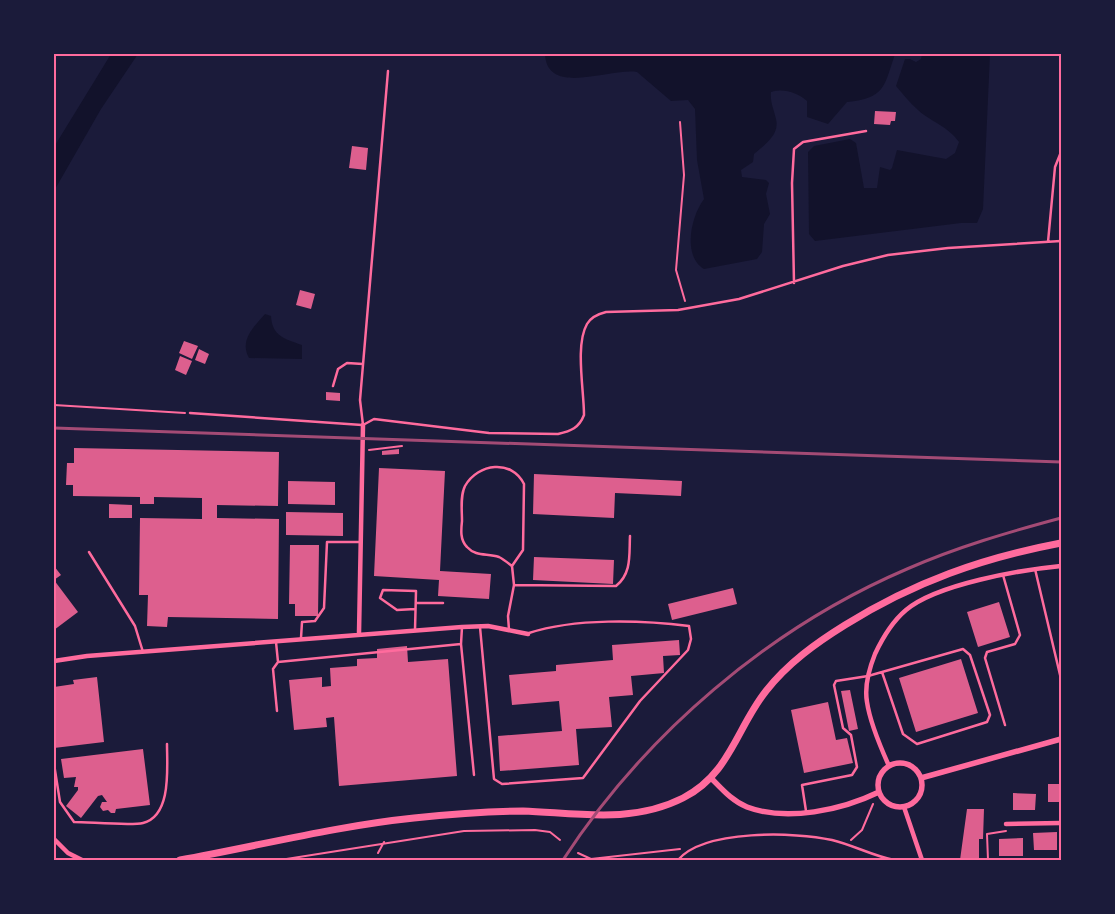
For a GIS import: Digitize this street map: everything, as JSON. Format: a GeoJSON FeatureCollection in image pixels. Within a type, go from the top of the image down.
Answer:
{"type":"FeatureCollection","features":[{"type":"Feature","properties":{"kind":"main road"},"geometry":{"type":"LineString","coordinates":[[180,860],[402,820],[484,812],[635,814],[683,798],[711,778],[726,762],[765,692],[795,660],[824,638],[896,595],[932,578],[1011,552],[1061,544]]}},
{"type":"Feature","properties":{"kind":"street"},"geometry":{"type":"LineString","coordinates":[[359,633],[363,425]]}},
{"type":"Feature","properties":{"kind":"street"},"geometry":{"type":"LineString","coordinates":[[889,766],[867,702],[868,676],[884,637],[905,611],[926,598],[978,580],[1034,568],[1061,566]]}},
{"type":"Feature","properties":{"kind":"street"},"geometry":{"type":"LineString","coordinates":[[54,661],[359,633],[462,627],[480,626],[528,634]]}},
{"type":"Feature","properties":{"kind":"street"},"geometry":{"type":"LineString","coordinates":[[921,778],[1061,739]]}},
{"type":"Feature","properties":{"kind":"street"},"geometry":{"type":"LineString","coordinates":[[904,764],[917,772],[921,778],[921,793],[917,799],[904,807],[888,804],[879,792],[879,778],[889,766],[904,764]]}},
{"type":"Feature","properties":{"kind":"street"},"geometry":{"type":"LineString","coordinates":[[711,778],[726,794],[747,806],[777,814],[806,811],[863,799],[879,792]]}},
{"type":"Feature","properties":{"kind":"street"},"geometry":{"type":"LineString","coordinates":[[904,807],[922,860]]}},
{"type":"Feature","properties":{"kind":"street"},"geometry":{"type":"LineString","coordinates":[[1006,824],[1061,823]]}},
{"type":"Feature","properties":{"kind":"street"},"geometry":{"type":"LineString","coordinates":[[54,839],[68,853],[82,860]]}},
{"type":"Feature","properties":{"kind":"lane"},"geometry":{"type":"LineString","coordinates":[[363,425],[360,400],[388,71]]}},
{"type":"Feature","properties":{"kind":"lane"},"geometry":{"type":"LineString","coordinates":[[794,283],[792,183],[794,148],[803,142],[866,130]]}},
{"type":"Feature","properties":{"kind":"lane"},"geometry":{"type":"LineString","coordinates":[[1048,242],[1056,167],[1061,152]]}},
{"type":"Feature","properties":{"kind":"lane"},"geometry":{"type":"LineString","coordinates":[[190,414],[363,425],[374,419],[488,433],[558,434],[569,432],[580,423],[584,415],[582,343],[587,325],[592,318],[606,312],[647,312],[686,308],[738,299],[844,266],[888,255],[948,248],[1061,241]]}},
{"type":"Feature","properties":{"kind":"lane"},"geometry":{"type":"LineString","coordinates":[[333,386],[338,369],[347,364],[363,364]]}},
{"type":"Feature","properties":{"kind":"lane"},"geometry":{"type":"LineString","coordinates":[[509,630],[508,616],[514,585],[512,566],[523,550],[524,484],[520,474],[512,468],[501,466],[480,472],[466,485],[462,494],[461,533],[464,544],[471,552],[498,557],[512,566]]}},
{"type":"Feature","properties":{"kind":"lane"},"geometry":{"type":"LineString","coordinates":[[514,585],[616,586],[624,580],[628,572],[630,536]]}},
{"type":"Feature","properties":{"kind":"lane"},"geometry":{"type":"LineString","coordinates":[[302,638],[302,622],[315,621],[324,608],[327,542],[360,542]]}},
{"type":"Feature","properties":{"kind":"lane"},"geometry":{"type":"LineString","coordinates":[[89,552],[135,626],[142,652]]}},
{"type":"Feature","properties":{"kind":"lane"},"geometry":{"type":"LineString","coordinates":[[1034,568],[1061,680]]}},
{"type":"Feature","properties":{"kind":"lane"},"geometry":{"type":"LineString","coordinates":[[1003,575],[1020,635],[1015,644],[987,652],[985,658],[1005,725]]}},
{"type":"Feature","properties":{"kind":"lane"},"geometry":{"type":"LineString","coordinates":[[415,630],[416,608],[416,591],[383,590],[380,598],[397,610],[416,608]]}},
{"type":"Feature","properties":{"kind":"lane"},"geometry":{"type":"LineString","coordinates":[[416,603],[443,603]]}},
{"type":"Feature","properties":{"kind":"lane"},"geometry":{"type":"LineString","coordinates":[[480,626],[494,779],[502,784],[583,778],[640,701],[688,650],[691,638],[689,626],[676,624],[602,623],[547,628],[528,634]]}},
{"type":"Feature","properties":{"kind":"lane"},"geometry":{"type":"LineString","coordinates":[[462,627],[461,644],[474,775]]}},
{"type":"Feature","properties":{"kind":"lane"},"geometry":{"type":"LineString","coordinates":[[276,640],[278,662],[273,669],[277,711]]}},
{"type":"Feature","properties":{"kind":"lane"},"geometry":{"type":"LineString","coordinates":[[278,662],[461,644]]}},
{"type":"Feature","properties":{"kind":"lane"},"geometry":{"type":"LineString","coordinates":[[806,811],[802,785],[852,775],[857,767],[851,736],[843,728],[834,685],[836,681],[868,676],[882,672],[963,649],[970,654],[990,715],[987,722],[917,744],[902,734],[882,672]]}},
{"type":"Feature","properties":{"kind":"lane"},"geometry":{"type":"LineString","coordinates":[[54,764],[60,802],[74,822],[144,823],[161,810],[166,790],[167,744]]}},
{"type":"Feature","properties":{"kind":"lane"},"geometry":{"type":"LineString","coordinates":[[678,860],[693,848],[724,839],[789,834],[833,840],[894,860]]}},
{"type":"Feature","properties":{"kind":"path"},"geometry":{"type":"LineString","coordinates":[[680,122],[684,175],[676,270],[686,308]]}},
{"type":"Feature","properties":{"kind":"path"},"geometry":{"type":"LineString","coordinates":[[54,405],[190,414]]}},
{"type":"Feature","properties":{"kind":"path"},"geometry":{"type":"LineString","coordinates":[[372,450],[402,446]]}},
{"type":"Feature","properties":{"kind":"path"},"geometry":{"type":"LineString","coordinates":[[846,845],[862,830],[879,792]]}},
{"type":"Feature","properties":{"kind":"path"},"geometry":{"type":"LineString","coordinates":[[988,860],[987,834],[1004,833],[1016,824]]}},
{"type":"Feature","properties":{"kind":"path"},"geometry":{"type":"LineString","coordinates":[[280,860],[384,842],[464,831],[534,830],[550,832],[560,840]]}},
{"type":"Feature","properties":{"kind":"path"},"geometry":{"type":"LineString","coordinates":[[376,857],[384,842]]}},
{"type":"Feature","properties":{"kind":"path"},"geometry":{"type":"LineString","coordinates":[[578,853],[591,859],[693,848]]}},
{"type":"Feature","properties":{"kind":"shaded area"},"geometry":{"type":"Polygon","coordinates":[[[111,54],[138,54],[101,109],[54,191],[54,147],[111,54]]]}},
{"type":"Feature","properties":{"kind":"shaded area"},"geometry":{"type":"Polygon","coordinates":[[[545,54],[895,54],[881,89],[869,97],[847,102],[828,124],[807,117],[807,101],[799,96],[786,91],[771,92],[777,125],[776,130],[770,139],[754,154],[753,162],[741,170],[742,177],[766,180],[769,183],[766,194],[770,214],[764,224],[762,252],[757,259],[704,269],[697,263],[691,246],[692,225],[699,206],[704,199],[697,160],[695,109],[688,100],[671,101],[637,72],[581,78],[568,78],[556,74],[548,67],[545,54]]]}},
{"type":"Feature","properties":{"kind":"shaded area"},"geometry":{"type":"Polygon","coordinates":[[[922,54],[990,54],[983,209],[977,223],[961,223],[815,241],[809,234],[808,152],[814,146],[850,139],[856,143],[864,188],[877,188],[880,167],[890,170],[892,168],[897,150],[946,159],[955,153],[959,142],[955,137],[918,110],[896,86],[905,59],[916,62],[921,59],[922,54]]]}},
{"type":"Feature","properties":{"kind":"shaded area"},"geometry":{"type":"Polygon","coordinates":[[[265,314],[271,316],[274,328],[280,336],[302,345],[302,359],[249,358],[246,345],[249,334],[265,314]]]}},
{"type":"Feature","properties":{"kind":"building"},"geometry":{"type":"Polygon","coordinates":[[[875,111],[896,112],[895,121],[891,121],[890,125],[874,124],[875,111]]]}},
{"type":"Feature","properties":{"kind":"building"},"geometry":{"type":"Polygon","coordinates":[[[352,146],[368,148],[366,170],[349,168],[352,146]]]}},
{"type":"Feature","properties":{"kind":"building"},"geometry":{"type":"Polygon","coordinates":[[[300,290],[315,294],[311,309],[296,305],[300,290]]]}},
{"type":"Feature","properties":{"kind":"building"},"geometry":{"type":"Polygon","coordinates":[[[184,341],[198,346],[192,359],[179,353],[184,341]]]}},
{"type":"Feature","properties":{"kind":"building"},"geometry":{"type":"Polygon","coordinates":[[[199,349],[209,354],[205,364],[195,360],[199,349]]]}},
{"type":"Feature","properties":{"kind":"building"},"geometry":{"type":"Polygon","coordinates":[[[180,356],[192,361],[186,375],[175,370],[180,356]]]}},
{"type":"Feature","properties":{"kind":"building"},"geometry":{"type":"Polygon","coordinates":[[[326,392],[340,393],[340,401],[326,400],[326,392]]]}},
{"type":"Feature","properties":{"kind":"building"},"geometry":{"type":"Polygon","coordinates":[[[74,448],[279,452],[278,506],[217,505],[217,518],[279,519],[278,619],[168,617],[167,627],[147,626],[148,595],[139,595],[140,518],[202,519],[202,498],[154,497],[154,504],[140,504],[140,497],[73,496],[73,485],[66,485],[67,463],[74,463],[74,448]]]}},
{"type":"Feature","properties":{"kind":"building"},"geometry":{"type":"Polygon","coordinates":[[[399,449],[399,454],[382,455],[382,451],[399,449]]]}},
{"type":"Feature","properties":{"kind":"building"},"geometry":{"type":"Polygon","coordinates":[[[379,468],[445,471],[440,571],[491,574],[489,599],[438,596],[439,580],[374,576],[379,468]]]}},
{"type":"Feature","properties":{"kind":"building"},"geometry":{"type":"Polygon","coordinates":[[[534,474],[682,481],[681,496],[615,493],[614,518],[533,514],[534,474]]]}},
{"type":"Feature","properties":{"kind":"building"},"geometry":{"type":"Polygon","coordinates":[[[288,481],[335,482],[335,505],[288,504],[288,481]]]}},
{"type":"Feature","properties":{"kind":"building"},"geometry":{"type":"Polygon","coordinates":[[[109,504],[132,505],[132,518],[109,518],[109,504]]]}},
{"type":"Feature","properties":{"kind":"building"},"geometry":{"type":"Polygon","coordinates":[[[286,512],[343,513],[343,536],[286,535],[286,512]]]}},
{"type":"Feature","properties":{"kind":"building"},"geometry":{"type":"Polygon","coordinates":[[[290,545],[319,545],[318,616],[295,616],[295,604],[289,604],[290,545]]]}},
{"type":"Feature","properties":{"kind":"building"},"geometry":{"type":"Polygon","coordinates":[[[534,557],[614,560],[613,584],[533,580],[534,557]]]}},
{"type":"Feature","properties":{"kind":"building"},"geometry":{"type":"Polygon","coordinates":[[[54,566],[61,575],[54,580],[54,566]]]}},
{"type":"Feature","properties":{"kind":"building"},"geometry":{"type":"Polygon","coordinates":[[[54,580],[78,612],[54,630],[54,580]]]}},
{"type":"Feature","properties":{"kind":"building"},"geometry":{"type":"Polygon","coordinates":[[[733,588],[737,604],[672,620],[668,604],[733,588]]]}},
{"type":"Feature","properties":{"kind":"building"},"geometry":{"type":"Polygon","coordinates":[[[999,602],[1010,637],[978,647],[967,612],[999,602]]]}},
{"type":"Feature","properties":{"kind":"building"},"geometry":{"type":"Polygon","coordinates":[[[679,640],[680,655],[663,656],[664,673],[631,676],[633,695],[609,697],[612,727],[576,729],[579,765],[500,771],[498,736],[562,731],[559,701],[512,705],[509,675],[556,671],[556,665],[613,660],[612,645],[679,640]]]}},
{"type":"Feature","properties":{"kind":"building"},"geometry":{"type":"Polygon","coordinates":[[[407,646],[408,662],[448,659],[457,776],[339,786],[334,717],[326,718],[327,727],[294,730],[289,680],[322,677],[322,687],[331,686],[330,668],[357,666],[357,659],[377,658],[377,649],[407,646]]]}},
{"type":"Feature","properties":{"kind":"building"},"geometry":{"type":"Polygon","coordinates":[[[961,659],[978,713],[916,732],[899,678],[961,659]]]}},
{"type":"Feature","properties":{"kind":"building"},"geometry":{"type":"Polygon","coordinates":[[[97,677],[104,742],[54,748],[54,687],[74,684],[73,680],[97,677]]]}},
{"type":"Feature","properties":{"kind":"building"},"geometry":{"type":"Polygon","coordinates":[[[850,690],[858,729],[849,731],[841,691],[850,690]]]}},
{"type":"Feature","properties":{"kind":"building"},"geometry":{"type":"Polygon","coordinates":[[[828,702],[836,740],[847,738],[853,763],[804,773],[791,710],[828,702]]]}},
{"type":"Feature","properties":{"kind":"building"},"geometry":{"type":"Polygon","coordinates":[[[143,749],[150,805],[116,809],[115,813],[111,813],[108,810],[103,811],[100,807],[102,802],[107,802],[102,795],[98,796],[81,818],[66,806],[78,790],[78,787],[74,787],[76,777],[64,778],[61,759],[143,749]]]}},
{"type":"Feature","properties":{"kind":"building"},"geometry":{"type":"Polygon","coordinates":[[[1048,784],[1061,784],[1061,802],[1048,802],[1048,784]]]}},
{"type":"Feature","properties":{"kind":"building"},"geometry":{"type":"Polygon","coordinates":[[[1013,793],[1036,794],[1035,810],[1013,810],[1013,793]]]}},
{"type":"Feature","properties":{"kind":"building"},"geometry":{"type":"Polygon","coordinates":[[[967,809],[984,809],[983,839],[979,839],[979,860],[960,860],[967,809]]]}},
{"type":"Feature","properties":{"kind":"building"},"geometry":{"type":"Polygon","coordinates":[[[1057,832],[1057,850],[1034,850],[1033,833],[1057,832]]]}},
{"type":"Feature","properties":{"kind":"building"},"geometry":{"type":"Polygon","coordinates":[[[1023,838],[1023,856],[999,856],[999,839],[1023,838]]]}},
{"type":"Feature","properties":{"kind":"railway"},"geometry":{"type":"LineString","coordinates":[[54,428],[1061,462]]}},
{"type":"Feature","properties":{"kind":"railway"},"geometry":{"type":"LineString","coordinates":[[563,860],[596,814],[632,770],[671,728],[714,689],[759,654],[807,622],[856,593],[907,569],[983,540],[1061,518]]}}]}
